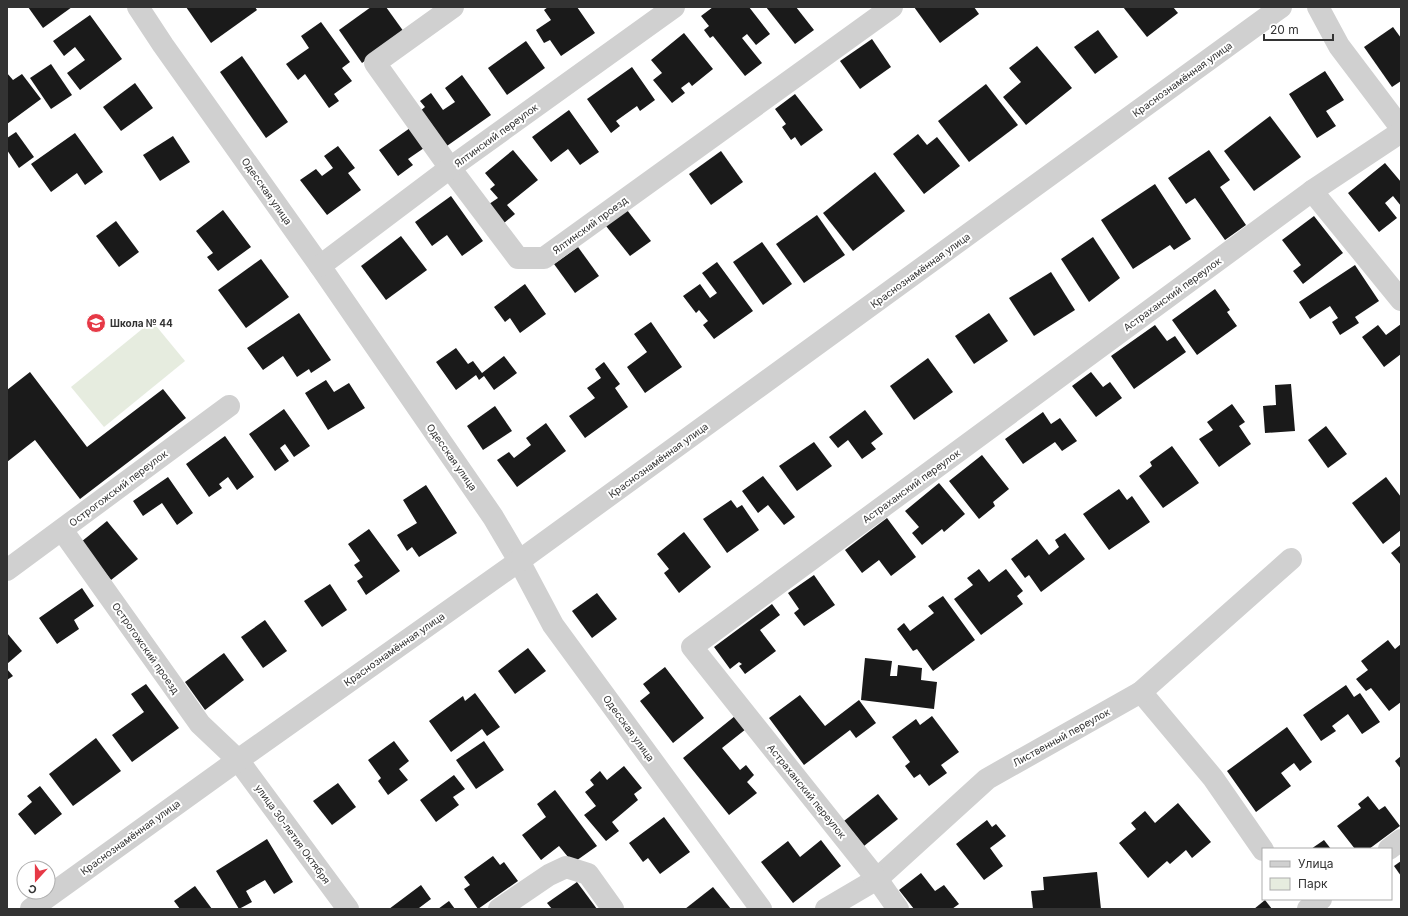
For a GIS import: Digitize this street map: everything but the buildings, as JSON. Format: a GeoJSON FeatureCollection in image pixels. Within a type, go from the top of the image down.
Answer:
{"type":"FeatureCollection","features":[{"type":"Feature","properties":{"kind":"street","name":"Одесская улица"},"geometry":{"type":"LineString","coordinates":[[138,7],[163,45],[320,266],[493,517],[519,561],[553,625],[761,909]]}},
{"type":"Feature","properties":{"kind":"street","name":"Ялтинский проезд"},"geometry":{"type":"LineString","coordinates":[[453,7],[375,63],[450,168],[518,258],[544,258],[892,7]]}},
{"type":"Feature","properties":{"kind":"street","name":"Ялтинский переулок"},"geometry":{"type":"LineString","coordinates":[[320,266],[450,168],[674,7]]}},
{"type":"Feature","properties":{"kind":"street","name":"Краснознамённая улица"},"geometry":{"type":"LineString","coordinates":[[31,909],[519,561],[1281,7]]}},
{"type":"Feature","properties":{"kind":"street"},"geometry":{"type":"LineString","coordinates":[[1318,7],[1339,46],[1401,128]]}},
{"type":"Feature","properties":{"kind":"street","name":"Астраханский переулок"},"geometry":{"type":"LineString","coordinates":[[898,909],[877,879],[692,647],[1312,191],[1401,132]]}},
{"type":"Feature","properties":{"kind":"street"},"geometry":{"type":"LineString","coordinates":[[1312,191],[1401,300]]}},
{"type":"Feature","properties":{"kind":"street","name":"Острогожский переулок"},"geometry":{"type":"LineString","coordinates":[[7,570],[229,406]]}},
{"type":"Feature","properties":{"kind":"street","name":"Острогожский проезд"},"geometry":{"type":"LineString","coordinates":[[62,530],[200,724],[238,760]]}},
{"type":"Feature","properties":{"kind":"street","name":"Лиственный переулок"},"geometry":{"type":"LineString","coordinates":[[826,909],[877,879],[987,779],[1141,692],[1291,559]]}},
{"type":"Feature","properties":{"kind":"street"},"geometry":{"type":"LineString","coordinates":[[1141,692],[1214,778],[1262,849]]}},
{"type":"Feature","properties":{"kind":"street","name":"улица 30-летия Октября"},"geometry":{"type":"LineString","coordinates":[[238,760],[348,909]]}},
{"type":"Feature","properties":{"kind":"street"},"geometry":{"type":"LineString","coordinates":[[1390,848],[1401,840]]}},
{"type":"Feature","properties":{"kind":"street"},"geometry":{"type":"LineString","coordinates":[[499,909],[549,875],[566,867],[588,874],[613,909]]}},
{"type":"Feature","properties":{"kind":"street"},"geometry":{"type":"LineString","coordinates":[[1297,900],[1303,909]]}},
{"type":"Feature","properties":{"kind":"street"},"geometry":{"type":"LineString","coordinates":[[1308,909],[1320,900]]}},
{"type":"Feature","properties":{"kind":"green space"},"geometry":{"type":"Polygon","coordinates":[[[152,321],[185,361],[104,427],[71,387],[152,321]]]}},
{"type":"Feature","properties":{"kind":"place","name":"Школа № 44"},"geometry":{"type":"Point","coordinates":[96,323]}}]}
